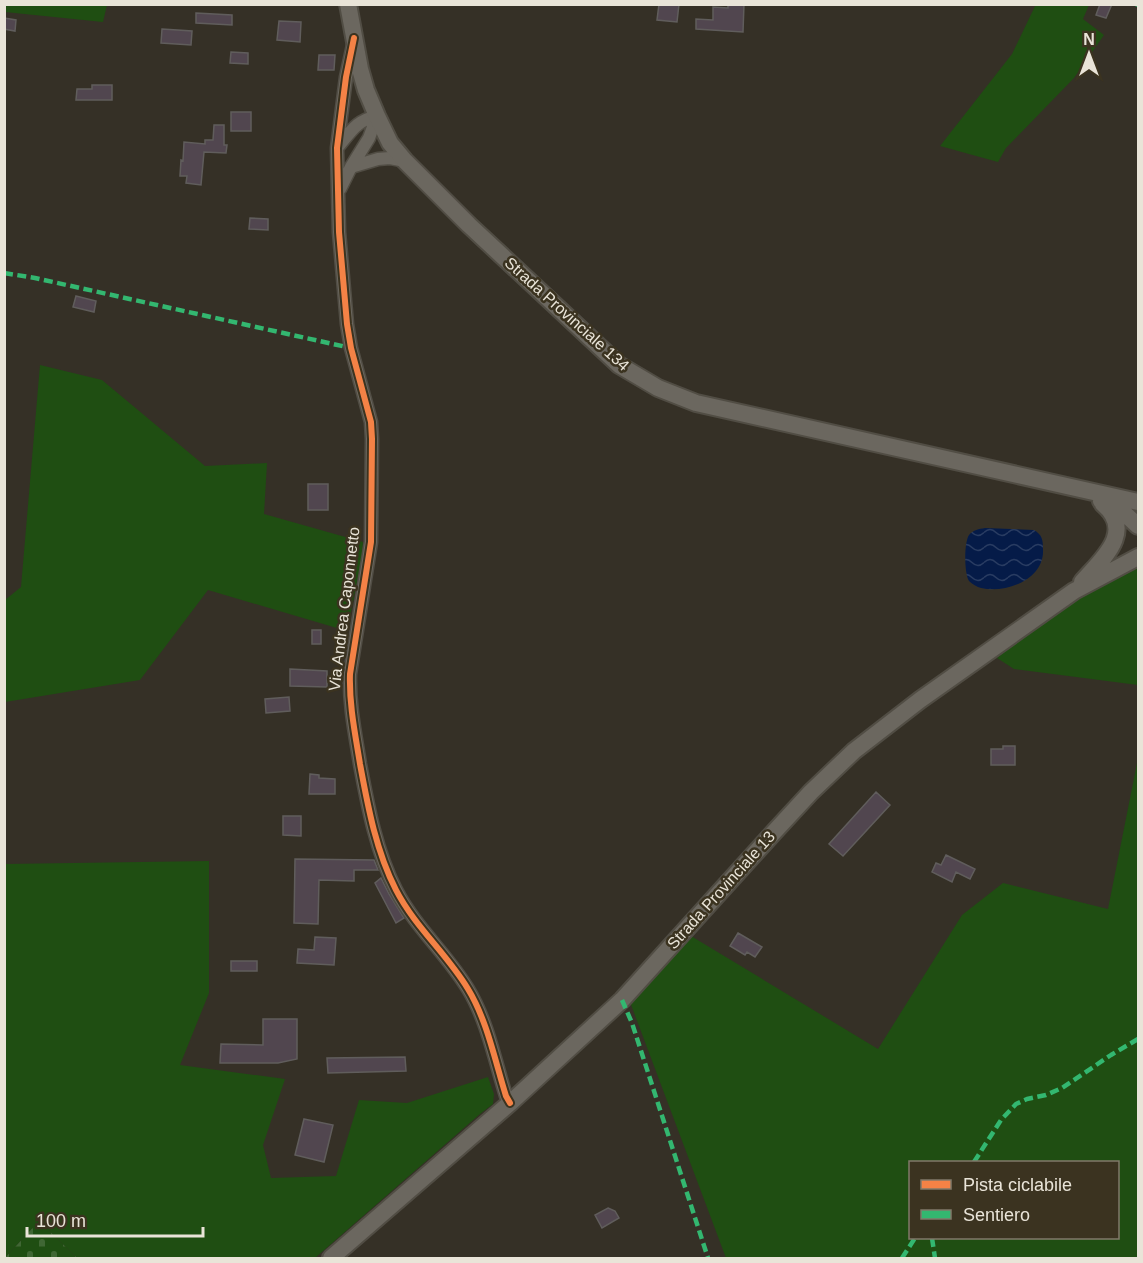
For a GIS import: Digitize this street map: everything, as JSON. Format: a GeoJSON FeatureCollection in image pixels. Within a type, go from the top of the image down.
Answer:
{"type":"FeatureCollection","features":[{"type":"Feature","properties":{"kind":"main road","name":"Strada Provinciale 134"},"geometry":{"type":"LineString","coordinates":[[348,4],[366,90],[390,142],[405,161],[469,225],[619,365],[658,388],[696,404],[1028,478]]}},
{"type":"Feature","properties":{"kind":"main road"},"geometry":{"type":"LineString","coordinates":[[1028,478],[1098,500],[1123,512],[1138,526]]}},
{"type":"Feature","properties":{"kind":"main road"},"geometry":{"type":"LineString","coordinates":[[1028,478],[1138,502]]}},
{"type":"Feature","properties":{"kind":"main road"},"geometry":{"type":"LineString","coordinates":[[1074,591],[1110,551],[1114,540],[1117,524],[1114,516],[1098,500]]}},
{"type":"Feature","properties":{"kind":"main road","name":"Strada Provinciale 13"},"geometry":{"type":"LineString","coordinates":[[331,1258],[510,1103],[622,1000],[811,792],[854,751],[920,700],[1074,591],[1138,557]]}},
{"type":"Feature","properties":{"kind":"street","name":"Via Andrea Caponnetto"},"geometry":{"type":"LineString","coordinates":[[354,38],[346,77],[337,148],[339,232],[347,324],[351,348],[371,422],[372,439],[371,542],[353,648],[349,696],[364,789],[384,862],[410,914],[469,990],[480,1012],[510,1103]]}},
{"type":"Feature","properties":{"kind":"street"},"geometry":{"type":"LineString","coordinates":[[337,148],[357,123],[377,116]]}},
{"type":"Feature","properties":{"kind":"street"},"geometry":{"type":"LineString","coordinates":[[338,192],[369,138],[377,116]]}},
{"type":"Feature","properties":{"kind":"street"},"geometry":{"type":"LineString","coordinates":[[351,167],[378,159],[390,158],[405,161]]}},
{"type":"Feature","properties":{"kind":"green space"},"geometry":{"type":"Polygon","coordinates":[[[1036,4],[1089,5],[1083,19],[1104,35],[1074,78],[1006,148],[998,162],[940,146],[1012,54],[1036,4]]]}},
{"type":"Feature","properties":{"kind":"green space"},"geometry":{"type":"Polygon","coordinates":[[[4,5],[107,5],[103,22],[5,12],[4,5]]]}},
{"type":"Feature","properties":{"kind":"green space"},"geometry":{"type":"Polygon","coordinates":[[[40,365],[102,380],[205,466],[267,463],[264,514],[363,542],[347,631],[208,590],[140,680],[5,702],[5,600],[21,587],[40,365]]]}},
{"type":"Feature","properties":{"kind":"green space"},"geometry":{"type":"Polygon","coordinates":[[[1138,568],[1138,685],[1014,669],[997,658],[1019,640],[1085,595],[1138,568]]]}},
{"type":"Feature","properties":{"kind":"green space"},"geometry":{"type":"Polygon","coordinates":[[[1138,758],[1138,1258],[726,1258],[630,1002],[691,936],[878,1049],[962,915],[1003,883],[1108,909],[1138,758]]]}},
{"type":"Feature","properties":{"kind":"green space"},"geometry":{"type":"Polygon","coordinates":[[[209,861],[209,993],[180,1065],[285,1079],[263,1145],[271,1178],[336,1176],[359,1100],[407,1103],[488,1077],[494,1094],[493,1104],[315,1258],[77,1258],[39,1221],[5,1258],[5,864],[209,861]]]}},
{"type":"Feature","properties":{"kind":"green space"},"geometry":{"type":"Polygon","coordinates":[[[39,1221],[77,1258],[5,1258],[39,1221]]]}},
{"type":"Feature","properties":{"kind":"water"},"geometry":{"type":"Polygon","coordinates":[[[985,528],[1037,532],[1042,538],[1043,546],[1042,560],[1038,569],[1022,582],[1002,589],[981,588],[969,581],[965,565],[967,539],[972,532],[985,528]]]}},
{"type":"Feature","properties":{"kind":"building"},"geometry":{"type":"Polygon","coordinates":[[[659,4],[679,4],[677,22],[657,20],[659,4]]]}},
{"type":"Feature","properties":{"kind":"building"},"geometry":{"type":"Polygon","coordinates":[[[728,4],[744,4],[743,32],[696,29],[696,19],[713,20],[713,7],[728,8],[728,4]]]}},
{"type":"Feature","properties":{"kind":"building"},"geometry":{"type":"Polygon","coordinates":[[[1100,4],[1112,4],[1106,18],[1096,15],[1100,4]]]}},
{"type":"Feature","properties":{"kind":"building"},"geometry":{"type":"Polygon","coordinates":[[[196,13],[232,15],[232,25],[196,23],[196,13]]]}},
{"type":"Feature","properties":{"kind":"building"},"geometry":{"type":"Polygon","coordinates":[[[4,18],[16,20],[15,31],[4,29],[4,18]]]}},
{"type":"Feature","properties":{"kind":"building"},"geometry":{"type":"Polygon","coordinates":[[[279,21],[301,22],[300,42],[277,40],[279,21]]]}},
{"type":"Feature","properties":{"kind":"building"},"geometry":{"type":"Polygon","coordinates":[[[162,29],[192,31],[191,45],[161,43],[162,29]]]}},
{"type":"Feature","properties":{"kind":"building"},"geometry":{"type":"Polygon","coordinates":[[[231,52],[248,53],[248,64],[230,63],[231,52]]]}},
{"type":"Feature","properties":{"kind":"building"},"geometry":{"type":"Polygon","coordinates":[[[319,55],[335,55],[334,70],[318,70],[319,55]]]}},
{"type":"Feature","properties":{"kind":"building"},"geometry":{"type":"Polygon","coordinates":[[[92,85],[112,85],[112,100],[76,100],[77,89],[92,89],[92,85]]]}},
{"type":"Feature","properties":{"kind":"building"},"geometry":{"type":"Polygon","coordinates":[[[231,112],[251,112],[251,131],[231,131],[231,112]]]}},
{"type":"Feature","properties":{"kind":"building"},"geometry":{"type":"Polygon","coordinates":[[[214,125],[224,125],[226,153],[204,152],[201,185],[186,183],[187,176],[180,176],[184,142],[205,144],[205,140],[213,140],[214,125]]]}},
{"type":"Feature","properties":{"kind":"building"},"geometry":{"type":"Polygon","coordinates":[[[250,218],[268,219],[268,230],[249,229],[250,218]]]}},
{"type":"Feature","properties":{"kind":"building"},"geometry":{"type":"Polygon","coordinates":[[[76,296],[96,301],[94,312],[73,307],[76,296]]]}},
{"type":"Feature","properties":{"kind":"building"},"geometry":{"type":"Polygon","coordinates":[[[308,484],[328,484],[328,510],[308,510],[308,484]]]}},
{"type":"Feature","properties":{"kind":"building"},"geometry":{"type":"Polygon","coordinates":[[[312,630],[321,630],[321,644],[312,644],[312,630]]]}},
{"type":"Feature","properties":{"kind":"building"},"geometry":{"type":"Polygon","coordinates":[[[290,669],[327,671],[327,687],[290,686],[290,669]]]}},
{"type":"Feature","properties":{"kind":"building"},"geometry":{"type":"Polygon","coordinates":[[[289,697],[290,711],[266,713],[265,699],[289,697]]]}},
{"type":"Feature","properties":{"kind":"building"},"geometry":{"type":"Polygon","coordinates":[[[1003,746],[1015,746],[1015,765],[991,765],[991,749],[1003,749],[1003,746]]]}},
{"type":"Feature","properties":{"kind":"building"},"geometry":{"type":"Polygon","coordinates":[[[310,774],[319,775],[319,778],[335,779],[335,794],[309,794],[310,774]]]}},
{"type":"Feature","properties":{"kind":"building"},"geometry":{"type":"Polygon","coordinates":[[[876,792],[890,805],[843,856],[829,844],[876,792]]]}},
{"type":"Feature","properties":{"kind":"building"},"geometry":{"type":"Polygon","coordinates":[[[283,816],[301,816],[301,836],[283,835],[283,816]]]}},
{"type":"Feature","properties":{"kind":"building"},"geometry":{"type":"Polygon","coordinates":[[[946,855],[975,869],[970,879],[956,872],[952,882],[932,872],[936,863],[941,865],[946,855]]]}},
{"type":"Feature","properties":{"kind":"building"},"geometry":{"type":"Polygon","coordinates":[[[295,859],[374,860],[378,870],[354,870],[354,881],[319,880],[318,924],[294,923],[295,859]]]}},
{"type":"Feature","properties":{"kind":"building"},"geometry":{"type":"Polygon","coordinates":[[[381,878],[404,918],[396,923],[375,883],[381,878]]]}},
{"type":"Feature","properties":{"kind":"building"},"geometry":{"type":"Polygon","coordinates":[[[738,933],[762,947],[755,957],[747,952],[745,955],[730,946],[738,933]]]}},
{"type":"Feature","properties":{"kind":"building"},"geometry":{"type":"Polygon","coordinates":[[[315,937],[336,938],[334,965],[297,963],[298,949],[314,950],[315,937]]]}},
{"type":"Feature","properties":{"kind":"building"},"geometry":{"type":"Polygon","coordinates":[[[231,961],[257,961],[257,971],[231,971],[231,961]]]}},
{"type":"Feature","properties":{"kind":"building"},"geometry":{"type":"Polygon","coordinates":[[[263,1019],[297,1019],[297,1059],[278,1063],[220,1063],[221,1044],[263,1045],[263,1019]]]}},
{"type":"Feature","properties":{"kind":"building"},"geometry":{"type":"Polygon","coordinates":[[[405,1057],[406,1071],[328,1073],[327,1058],[405,1057]]]}},
{"type":"Feature","properties":{"kind":"building"},"geometry":{"type":"Polygon","coordinates":[[[304,1119],[333,1125],[324,1162],[295,1155],[304,1119]]]}},
{"type":"Feature","properties":{"kind":"building"},"geometry":{"type":"Polygon","coordinates":[[[608,1208],[615,1211],[619,1218],[602,1228],[595,1215],[608,1208]]]}},
{"type":"Feature","properties":{"kind":"marked path"},"geometry":{"type":"LineString","coordinates":[[4,273],[351,348]]}},
{"type":"Feature","properties":{"kind":"marked path"},"geometry":{"type":"LineString","coordinates":[[622,1000],[632,1023],[708,1258]]}},
{"type":"Feature","properties":{"kind":"marked path"},"geometry":{"type":"LineString","coordinates":[[975,1161],[1001,1120],[1016,1104],[1062,1088],[1138,1039]]}},
{"type":"Feature","properties":{"kind":"marked path"},"geometry":{"type":"LineString","coordinates":[[902,1258],[914,1239]]}},
{"type":"Feature","properties":{"kind":"marked path"},"geometry":{"type":"LineString","coordinates":[[932,1239],[935,1258]]}},
{"type":"Feature","properties":{"kind":"cycle path"},"geometry":{"type":"LineString","coordinates":[[354,38],[346,77],[337,148],[339,232],[347,324],[351,348],[371,422],[372,439],[371,542],[350,674],[354,730],[370,812],[389,875],[412,916],[460,976],[475,1001],[510,1103]]}}]}
